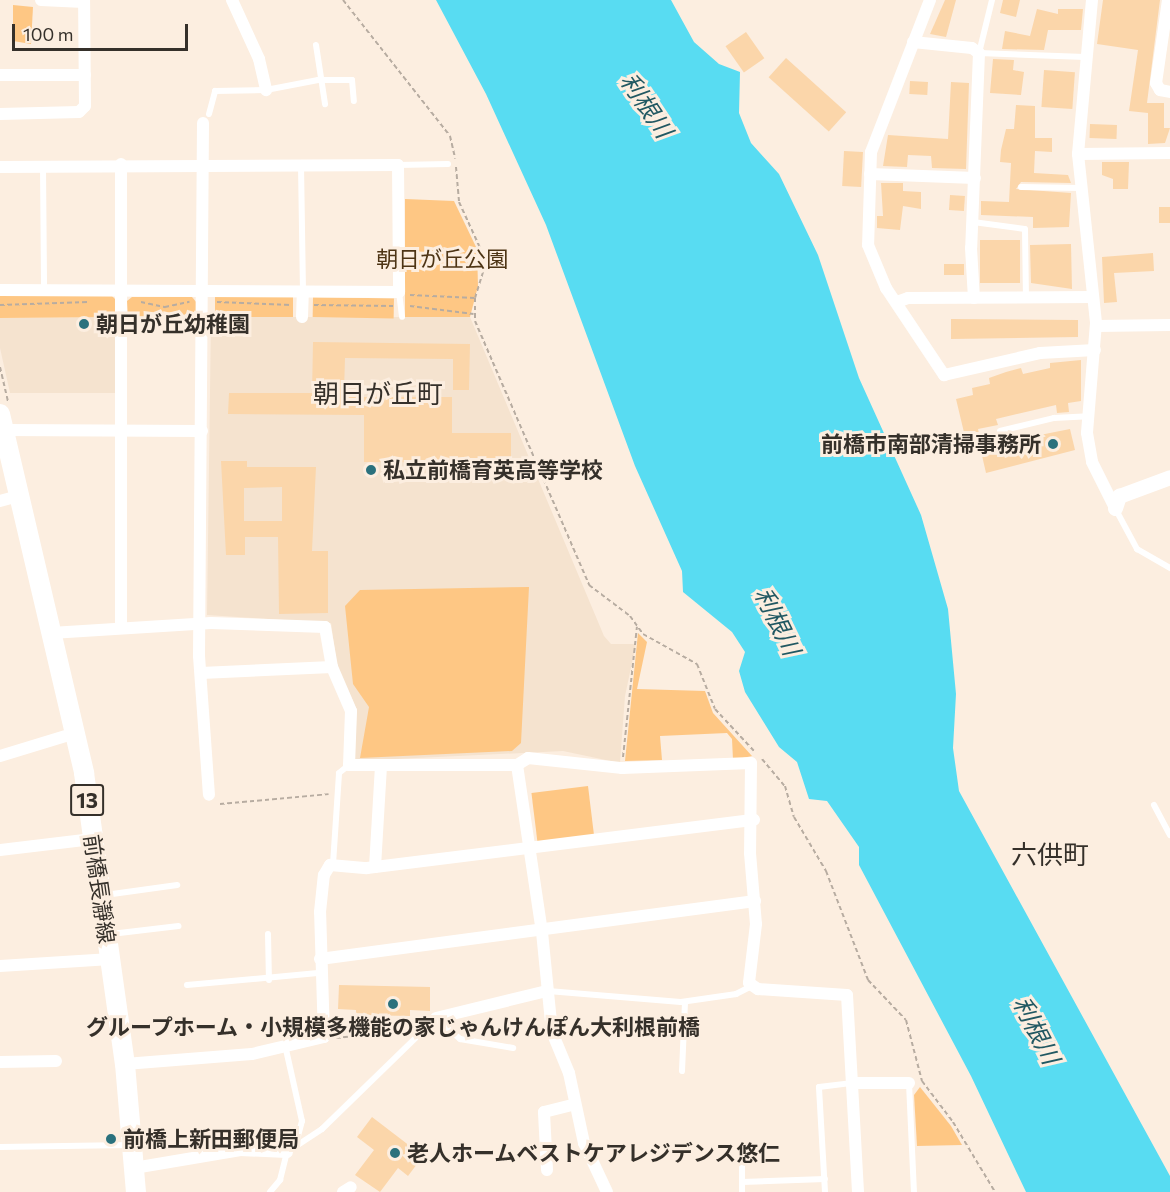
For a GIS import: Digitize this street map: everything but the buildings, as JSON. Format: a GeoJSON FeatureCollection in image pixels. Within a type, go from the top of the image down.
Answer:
{"type":"FeatureCollection","features":[{"type":"Feature","properties":{"kind":"main road","name":"前橋長瀞線"},"geometry":{"type":"LineString","coordinates":[[2,422],[10,499],[51,633],[75,733],[102,896],[125,1064],[136,1192]]}},
{"type":"Feature","properties":{"kind":"street"},"geometry":{"type":"LineString","coordinates":[[0,114],[79,112],[85,106],[84,1],[41,0]]}},
{"type":"Feature","properties":{"kind":"street"},"geometry":{"type":"LineString","coordinates":[[232,0],[258,59],[266,90]]}},
{"type":"Feature","properties":{"kind":"street"},"geometry":{"type":"LineString","coordinates":[[930,0],[873,145],[868,245],[886,288],[944,375],[1040,353],[1095,350]]}},
{"type":"Feature","properties":{"kind":"street"},"geometry":{"type":"LineString","coordinates":[[1092,0],[1085,57],[1078,154],[1096,326],[1088,416],[1092,462],[1115,508]]}},
{"type":"Feature","properties":{"kind":"street"},"geometry":{"type":"LineString","coordinates":[[1168,0],[1156,83],[1170,92]]}},
{"type":"Feature","properties":{"kind":"street"},"geometry":{"type":"LineString","coordinates":[[914,42],[972,48],[979,53],[973,222],[974,298]]}},
{"type":"Feature","properties":{"kind":"street"},"geometry":{"type":"LineString","coordinates":[[0,75],[85,75]]}},
{"type":"Feature","properties":{"kind":"street"},"geometry":{"type":"LineString","coordinates":[[206,118],[203,164],[206,296],[202,431],[201,673],[209,795]]}},
{"type":"Feature","properties":{"kind":"street"},"geometry":{"type":"LineString","coordinates":[[1078,154],[1170,153]]}},
{"type":"Feature","properties":{"kind":"street"},"geometry":{"type":"LineString","coordinates":[[121,164],[121,626]]}},
{"type":"Feature","properties":{"kind":"street"},"geometry":{"type":"LineString","coordinates":[[0,167],[121,164],[398,165],[399,292],[303,292],[206,296],[122,290],[0,290]]}},
{"type":"Feature","properties":{"kind":"street"},"geometry":{"type":"LineString","coordinates":[[870,174],[975,177]]}},
{"type":"Feature","properties":{"kind":"street"},"geometry":{"type":"LineString","coordinates":[[302,311],[303,292]]}},
{"type":"Feature","properties":{"kind":"street"},"geometry":{"type":"LineString","coordinates":[[897,302],[974,298],[1093,297]]}},
{"type":"Feature","properties":{"kind":"street"},"geometry":{"type":"LineString","coordinates":[[1096,326],[1170,325]]}},
{"type":"Feature","properties":{"kind":"street"},"geometry":{"type":"LineString","coordinates":[[2,422],[121,430],[202,431]]}},
{"type":"Feature","properties":{"kind":"street"},"geometry":{"type":"LineString","coordinates":[[1115,508],[1119,496],[1170,477]]}},
{"type":"Feature","properties":{"kind":"street"},"geometry":{"type":"LineString","coordinates":[[1115,508],[1170,484]]}},
{"type":"Feature","properties":{"kind":"street"},"geometry":{"type":"LineString","coordinates":[[51,633],[121,626],[202,624],[325,627],[332,667],[351,711],[349,765],[381,767],[517,765],[528,758],[622,768],[751,764],[754,820],[750,854],[755,901],[750,987],[844,993],[854,1083],[858,1192]]}},
{"type":"Feature","properties":{"kind":"street"},"geometry":{"type":"LineString","coordinates":[[201,673],[332,667]]}},
{"type":"Feature","properties":{"kind":"street"},"geometry":{"type":"LineString","coordinates":[[0,756],[75,733]]}},
{"type":"Feature","properties":{"kind":"street"},"geometry":{"type":"LineString","coordinates":[[517,765],[542,932],[553,1036],[567,1066],[584,1143],[607,1192]]}},
{"type":"Feature","properties":{"kind":"street"},"geometry":{"type":"LineString","coordinates":[[375,867],[381,767]]}},
{"type":"Feature","properties":{"kind":"street"},"geometry":{"type":"LineString","coordinates":[[125,1064],[207,1060],[324,1037],[320,959],[324,875],[333,864],[375,867],[754,820]]}},
{"type":"Feature","properties":{"kind":"street"},"geometry":{"type":"LineString","coordinates":[[0,850],[92,838]]}},
{"type":"Feature","properties":{"kind":"street"},"geometry":{"type":"LineString","coordinates":[[320,959],[542,932],[755,901]]}},
{"type":"Feature","properties":{"kind":"street"},"geometry":{"type":"LineString","coordinates":[[0,966],[111,959]]}},
{"type":"Feature","properties":{"kind":"street"},"geometry":{"type":"LineString","coordinates":[[435,1018],[547,991]]}},
{"type":"Feature","properties":{"kind":"street"},"geometry":{"type":"LineString","coordinates":[[0,1062],[56,1061]]}},
{"type":"Feature","properties":{"kind":"street"},"geometry":{"type":"LineString","coordinates":[[854,1083],[909,1083]]}},
{"type":"Feature","properties":{"kind":"street"},"geometry":{"type":"LineString","coordinates":[[547,1170],[544,1112],[575,1104]]}},
{"type":"Feature","properties":{"kind":"street"},"geometry":{"type":"LineString","coordinates":[[134,1168],[240,1150],[291,1149]]}},
{"type":"Feature","properties":{"kind":"lane"},"geometry":{"type":"LineString","coordinates":[[992,0],[979,53],[1085,57]]}},
{"type":"Feature","properties":{"kind":"lane"},"geometry":{"type":"LineString","coordinates":[[316,45],[326,104]]}},
{"type":"Feature","properties":{"kind":"lane"},"geometry":{"type":"LineString","coordinates":[[206,118],[215,91],[266,90],[322,80],[352,80],[354,101]]}},
{"type":"Feature","properties":{"kind":"lane"},"geometry":{"type":"LineString","coordinates":[[398,165],[448,164]]}},
{"type":"Feature","properties":{"kind":"lane"},"geometry":{"type":"LineString","coordinates":[[301,165],[303,292]]}},
{"type":"Feature","properties":{"kind":"lane"},"geometry":{"type":"LineString","coordinates":[[43,167],[44,290]]}},
{"type":"Feature","properties":{"kind":"lane"},"geometry":{"type":"LineString","coordinates":[[1021,187],[1081,188]]}},
{"type":"Feature","properties":{"kind":"lane"},"geometry":{"type":"LineString","coordinates":[[973,222],[1025,229],[1026,298]]}},
{"type":"Feature","properties":{"kind":"lane"},"geometry":{"type":"LineString","coordinates":[[399,292],[402,317]]}},
{"type":"Feature","properties":{"kind":"lane"},"geometry":{"type":"LineString","coordinates":[[1000,431],[1054,418],[1088,416]]}},
{"type":"Feature","properties":{"kind":"lane"},"geometry":{"type":"LineString","coordinates":[[1115,508],[1137,549],[1170,568]]}},
{"type":"Feature","properties":{"kind":"lane"},"geometry":{"type":"LineString","coordinates":[[333,864],[339,773],[349,765]]}},
{"type":"Feature","properties":{"kind":"lane"},"geometry":{"type":"LineString","coordinates":[[1154,805],[1170,835]]}},
{"type":"Feature","properties":{"kind":"lane"},"geometry":{"type":"LineString","coordinates":[[102,896],[177,885]]}},
{"type":"Feature","properties":{"kind":"lane"},"geometry":{"type":"LineString","coordinates":[[107,934],[179,926]]}},
{"type":"Feature","properties":{"kind":"lane"},"geometry":{"type":"LineString","coordinates":[[268,934],[269,980]]}},
{"type":"Feature","properties":{"kind":"lane"},"geometry":{"type":"LineString","coordinates":[[187,986],[320,974]]}},
{"type":"Feature","properties":{"kind":"lane"},"geometry":{"type":"LineString","coordinates":[[547,991],[685,1002],[736,994],[750,987]]}},
{"type":"Feature","properties":{"kind":"lane"},"geometry":{"type":"LineString","coordinates":[[682,1071],[685,1002]]}},
{"type":"Feature","properties":{"kind":"lane"},"geometry":{"type":"LineString","coordinates":[[291,1149],[322,1129],[435,1018],[460,1039],[513,1048]]}},
{"type":"Feature","properties":{"kind":"lane"},"geometry":{"type":"LineString","coordinates":[[270,1192],[280,1180],[302,1121],[285,1045]]}},
{"type":"Feature","properties":{"kind":"lane"},"geometry":{"type":"LineString","coordinates":[[825,1192],[819,1087],[854,1083]]}},
{"type":"Feature","properties":{"kind":"lane"},"geometry":{"type":"LineString","coordinates":[[909,1083],[914,1192]]}},
{"type":"Feature","properties":{"kind":"lane"},"geometry":{"type":"LineString","coordinates":[[0,1147],[132,1145]]}},
{"type":"Feature","properties":{"kind":"lane"},"geometry":{"type":"LineString","coordinates":[[742,1156],[742,1192]]}},
{"type":"Feature","properties":{"kind":"lane"},"geometry":{"type":"LineString","coordinates":[[742,1182],[825,1179]]}},
{"type":"Feature","properties":{"kind":"path"},"geometry":{"type":"LineString","coordinates":[[343,0],[450,136],[459,202],[482,252],[482,287],[475,298],[474,314],[589,585],[637,627],[697,664],[719,714],[785,786],[794,817],[834,888],[868,980],[906,1020],[922,1081],[954,1122],[994,1192]]}},
{"type":"Feature","properties":{"kind":"path"},"geometry":{"type":"LineString","coordinates":[[399,292],[475,298]]}},
{"type":"Feature","properties":{"kind":"path"},"geometry":{"type":"LineString","coordinates":[[206,296],[219,305],[302,311],[402,306],[474,314]]}},
{"type":"Feature","properties":{"kind":"path"},"geometry":{"type":"LineString","coordinates":[[622,768],[637,627]]}},
{"type":"Feature","properties":{"kind":"path"},"geometry":{"type":"LineString","coordinates":[[220,804],[338,793]]}},
{"type":"Feature","properties":{"kind":"path"},"geometry":{"type":"LineString","coordinates":[[324,1037],[424,1028]]}},
{"type":"Feature","properties":{"kind":"shaded area"},"geometry":{"type":"Polygon","coordinates":[[[116,317],[117,393],[10,393],[0,348],[0,318],[116,317]]]}},
{"type":"Feature","properties":{"kind":"shaded area","name":"私立前橋育英高等学校"},"geometry":{"type":"Polygon","coordinates":[[[211,317],[470,317],[604,636],[611,644],[636,644],[625,696],[620,763],[563,751],[354,761],[357,710],[337,666],[331,623],[207,615],[211,317]]]}},
{"type":"Feature","properties":{"kind":"green space"},"geometry":{"type":"Polygon","coordinates":[[[13,5],[33,7],[31,44],[13,41],[13,5]]]}},
{"type":"Feature","properties":{"kind":"green space","name":"朝日が丘公園"},"geometry":{"type":"Polygon","coordinates":[[[405,199],[454,201],[477,249],[478,286],[470,317],[405,317],[405,199]]]}},
{"type":"Feature","properties":{"kind":"green space"},"geometry":{"type":"Polygon","coordinates":[[[111,295],[116,300],[116,317],[0,318],[0,296],[111,295]]]}},
{"type":"Feature","properties":{"kind":"green space"},"geometry":{"type":"Polygon","coordinates":[[[132,297],[192,297],[197,303],[197,316],[128,317],[127,301],[132,297]]]}},
{"type":"Feature","properties":{"kind":"green space"},"geometry":{"type":"Polygon","coordinates":[[[215,297],[293,297],[293,317],[215,317],[215,297]]]}},
{"type":"Feature","properties":{"kind":"green space"},"geometry":{"type":"Polygon","coordinates":[[[313,297],[394,298],[394,318],[313,317],[313,297]]]}},
{"type":"Feature","properties":{"kind":"green space"},"geometry":{"type":"Polygon","coordinates":[[[529,587],[521,743],[512,751],[360,758],[369,707],[353,684],[345,606],[360,590],[529,587]]]}},
{"type":"Feature","properties":{"kind":"green space"},"geometry":{"type":"Polygon","coordinates":[[[638,633],[647,642],[637,689],[705,691],[713,713],[752,756],[733,760],[732,739],[727,733],[660,736],[662,760],[625,761],[638,633]]]}},
{"type":"Feature","properties":{"kind":"green space"},"geometry":{"type":"Polygon","coordinates":[[[588,786],[594,836],[538,843],[531,793],[588,786]]]}},
{"type":"Feature","properties":{"kind":"green space"},"geometry":{"type":"Polygon","coordinates":[[[920,1087],[951,1126],[962,1145],[917,1146],[914,1095],[920,1087]]]}},
{"type":"Feature","properties":{"kind":"water","name":"利根川"},"geometry":{"type":"Polygon","coordinates":[[[436,0],[671,0],[694,42],[719,64],[740,72],[739,113],[751,143],[779,174],[818,255],[859,378],[921,515],[948,609],[956,694],[953,748],[959,791],[1170,1176],[1170,1192],[1026,1192],[971,1076],[859,865],[859,847],[827,801],[809,799],[797,762],[779,747],[745,692],[739,671],[745,652],[732,632],[683,592],[682,571],[635,466],[546,225],[486,94],[436,0]]]}},
{"type":"Feature","properties":{"kind":"place","name":"朝日が丘幼稚園"},"geometry":{"type":"Point","coordinates":[84,324]}},
{"type":"Feature","properties":{"kind":"place","name":"前橋市南部清掃事務所"},"geometry":{"type":"Point","coordinates":[1053,444]}},
{"type":"Feature","properties":{"kind":"place","name":"私立前橋育英高等学校"},"geometry":{"type":"Point","coordinates":[371,470]}},
{"type":"Feature","properties":{"kind":"place","name":"グループホーム・小規模多機能の家じゃんけんぽん大利根前橋"},"geometry":{"type":"Point","coordinates":[393,1004]}},
{"type":"Feature","properties":{"kind":"place","name":"前橋上新田郵便局"},"geometry":{"type":"Point","coordinates":[111,1139]}},
{"type":"Feature","properties":{"kind":"place","name":"老人ホームベストケアレジデンス悠仁"},"geometry":{"type":"Point","coordinates":[395,1153]}},
{"type":"Feature","properties":{"kind":"district","name":"朝日が丘町"},"geometry":{"type":"Point","coordinates":[378,393]}},
{"type":"Feature","properties":{"kind":"district","name":"六供町"},"geometry":{"type":"Point","coordinates":[1050,854]}}]}
